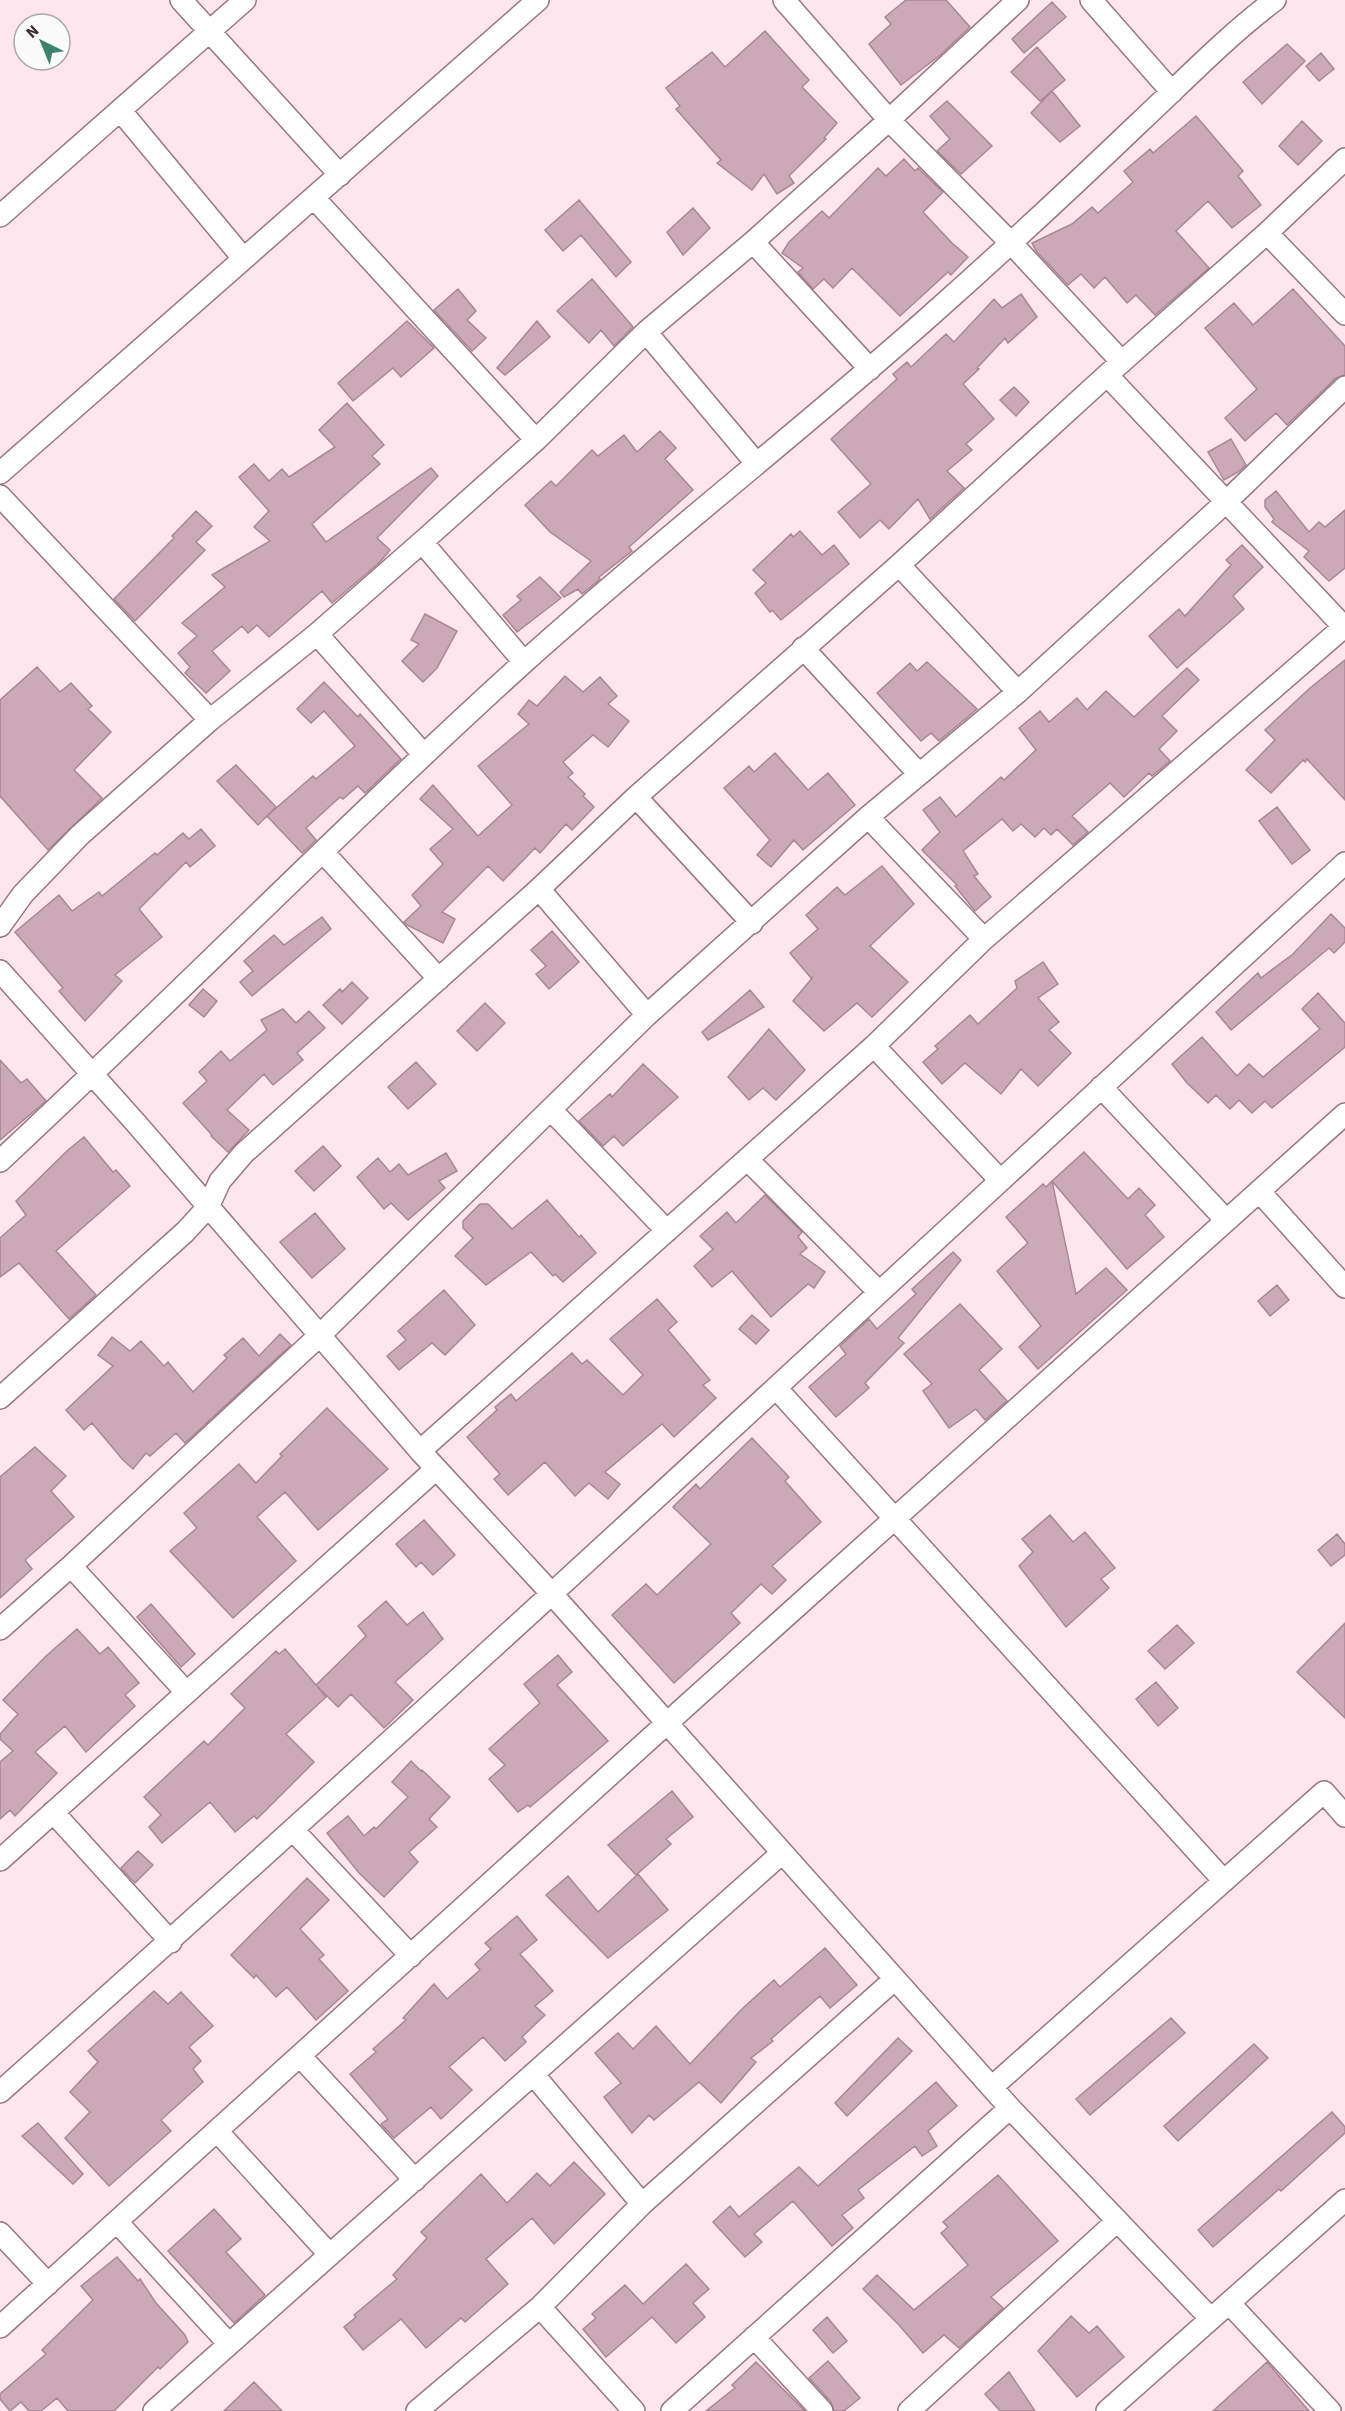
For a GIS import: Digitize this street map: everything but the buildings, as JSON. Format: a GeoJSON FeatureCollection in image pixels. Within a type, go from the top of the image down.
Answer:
{"type":"FeatureCollection","features":[{"type":"Feature","properties":{"kind":"street"},"geometry":{"type":"LineString","coordinates":[[181,0],[340,176]]}},
{"type":"Feature","properties":{"kind":"street"},"geometry":{"type":"LineString","coordinates":[[0,216],[245,0]]}},
{"type":"Feature","properties":{"kind":"street"},"geometry":{"type":"LineString","coordinates":[[0,473],[538,0]]}},
{"type":"Feature","properties":{"kind":"street"},"geometry":{"type":"LineString","coordinates":[[420,1451],[874,1046],[984,939],[1344,626],[1227,501],[1012,244],[889,120],[784,0]]}},
{"type":"Feature","properties":{"kind":"street"},"geometry":{"type":"LineString","coordinates":[[0,926],[23,894],[80,835],[210,720],[317,634],[422,542],[536,440],[646,332],[753,242],[1018,0]]}},
{"type":"Feature","properties":{"kind":"street"},"geometry":{"type":"LineString","coordinates":[[1090,0],[1172,92]]}},
{"type":"Feature","properties":{"kind":"street"},"geometry":{"type":"LineString","coordinates":[[0,1161],[524,662],[756,463],[870,369],[1012,244],[1264,3]]}},
{"type":"Feature","properties":{"kind":"street"},"geometry":{"type":"LineString","coordinates":[[120,110],[243,258]]}},
{"type":"Feature","properties":{"kind":"street"},"geometry":{"type":"LineString","coordinates":[[0,1398],[185,1232],[208,1207],[220,1181],[244,1153],[539,889],[636,797],[899,565],[1267,233],[1345,159]]}},
{"type":"Feature","properties":{"kind":"street"},"geometry":{"type":"LineString","coordinates":[[314,198],[536,440]]}},
{"type":"Feature","properties":{"kind":"street"},"geometry":{"type":"LineString","coordinates":[[1267,233],[1345,314]]}},
{"type":"Feature","properties":{"kind":"street"},"geometry":{"type":"LineString","coordinates":[[753,242],[870,369]]}},
{"type":"Feature","properties":{"kind":"street"},"geometry":{"type":"LineString","coordinates":[[646,332],[756,463]]}},
{"type":"Feature","properties":{"kind":"street"},"geometry":{"type":"LineString","coordinates":[[0,1629],[319,1336],[552,1111],[647,1015],[868,817],[1018,692],[1227,501],[1345,387]]}},
{"type":"Feature","properties":{"kind":"street"},"geometry":{"type":"LineString","coordinates":[[0,496],[210,720]]}},
{"type":"Feature","properties":{"kind":"street"},"geometry":{"type":"LineString","coordinates":[[422,542],[524,662]]}},
{"type":"Feature","properties":{"kind":"street"},"geometry":{"type":"LineString","coordinates":[[899,565],[1018,692]]}},
{"type":"Feature","properties":{"kind":"street"},"geometry":{"type":"LineString","coordinates":[[317,634],[424,755]]}},
{"type":"Feature","properties":{"kind":"street"},"geometry":{"type":"LineString","coordinates":[[803,648],[919,774]]}},
{"type":"Feature","properties":{"kind":"street"},"geometry":{"type":"LineString","coordinates":[[636,797],[752,923]]}},
{"type":"Feature","properties":{"kind":"street"},"geometry":{"type":"LineString","coordinates":[[868,817],[984,939]]}},
{"type":"Feature","properties":{"kind":"street"},"geometry":{"type":"LineString","coordinates":[[323,852],[439,979]]}},
{"type":"Feature","properties":{"kind":"street"},"geometry":{"type":"LineString","coordinates":[[0,2091],[171,1942],[1345,863]]}},
{"type":"Feature","properties":{"kind":"street"},"geometry":{"type":"LineString","coordinates":[[539,889],[647,1015]]}},
{"type":"Feature","properties":{"kind":"street"},"geometry":{"type":"LineString","coordinates":[[0,971],[436,1469],[552,1594],[1010,2108],[1210,2319]]}},
{"type":"Feature","properties":{"kind":"street"},"geometry":{"type":"LineString","coordinates":[[874,1046],[1000,1180]]}},
{"type":"Feature","properties":{"kind":"street"},"geometry":{"type":"LineString","coordinates":[[1101,1088],[1226,1220]]}},
{"type":"Feature","properties":{"kind":"street"},"geometry":{"type":"LineString","coordinates":[[552,1111],[667,1231]]}},
{"type":"Feature","properties":{"kind":"street"},"geometry":{"type":"LineString","coordinates":[[0,2327],[1345,1114]]}},
{"type":"Feature","properties":{"kind":"street"},"geometry":{"type":"LineString","coordinates":[[747,1159],[879,1292]]}},
{"type":"Feature","properties":{"kind":"street"},"geometry":{"type":"LineString","coordinates":[[1259,1191],[1343,1281]]}},
{"type":"Feature","properties":{"kind":"street"},"geometry":{"type":"LineString","coordinates":[[776,1388],[1224,1881]]}},
{"type":"Feature","properties":{"kind":"street"},"geometry":{"type":"LineString","coordinates":[[0,1860],[436,1469]]}},
{"type":"Feature","properties":{"kind":"street"},"geometry":{"type":"LineString","coordinates":[[71,1566],[186,1692]]}},
{"type":"Feature","properties":{"kind":"street"},"geometry":{"type":"LineString","coordinates":[[992,2087],[1324,1792],[1345,1816]]}},
{"type":"Feature","properties":{"kind":"street"},"geometry":{"type":"LineString","coordinates":[[54,1812],[171,1942]]}},
{"type":"Feature","properties":{"kind":"street"},"geometry":{"type":"LineString","coordinates":[[293,1830],[411,1956]]}},
{"type":"Feature","properties":{"kind":"street"},"geometry":{"type":"LineString","coordinates":[[154,2411],[782,1853]]}},
{"type":"Feature","properties":{"kind":"street"},"geometry":{"type":"LineString","coordinates":[[417,2411],[540,2307],[642,2204],[895,1979]]}},
{"type":"Feature","properties":{"kind":"street"},"geometry":{"type":"LineString","coordinates":[[300,2056],[414,2180]]}},
{"type":"Feature","properties":{"kind":"street"},"geometry":{"type":"LineString","coordinates":[[533,2074],[642,2204]]}},
{"type":"Feature","properties":{"kind":"street"},"geometry":{"type":"LineString","coordinates":[[672,2411],[1010,2108]]}},
{"type":"Feature","properties":{"kind":"street"},"geometry":{"type":"LineString","coordinates":[[217,2131],[330,2255]]}},
{"type":"Feature","properties":{"kind":"street"},"geometry":{"type":"LineString","coordinates":[[1107,2411],[1345,2200]]}},
{"type":"Feature","properties":{"kind":"street"},"geometry":{"type":"LineString","coordinates":[[117,2222],[230,2344]]}},
{"type":"Feature","properties":{"kind":"street"},"geometry":{"type":"LineString","coordinates":[[909,2411],[1116,2222]]}},
{"type":"Feature","properties":{"kind":"street"},"geometry":{"type":"LineString","coordinates":[[0,2233],[48,2284]]}},
{"type":"Feature","properties":{"kind":"street"},"geometry":{"type":"LineString","coordinates":[[1230,2304],[1330,2411]]}},
{"type":"Feature","properties":{"kind":"street"},"geometry":{"type":"LineString","coordinates":[[540,2307],[634,2411]]}},
{"type":"Feature","properties":{"kind":"street"},"geometry":{"type":"LineString","coordinates":[[754,2337],[822,2411]]}}]}
